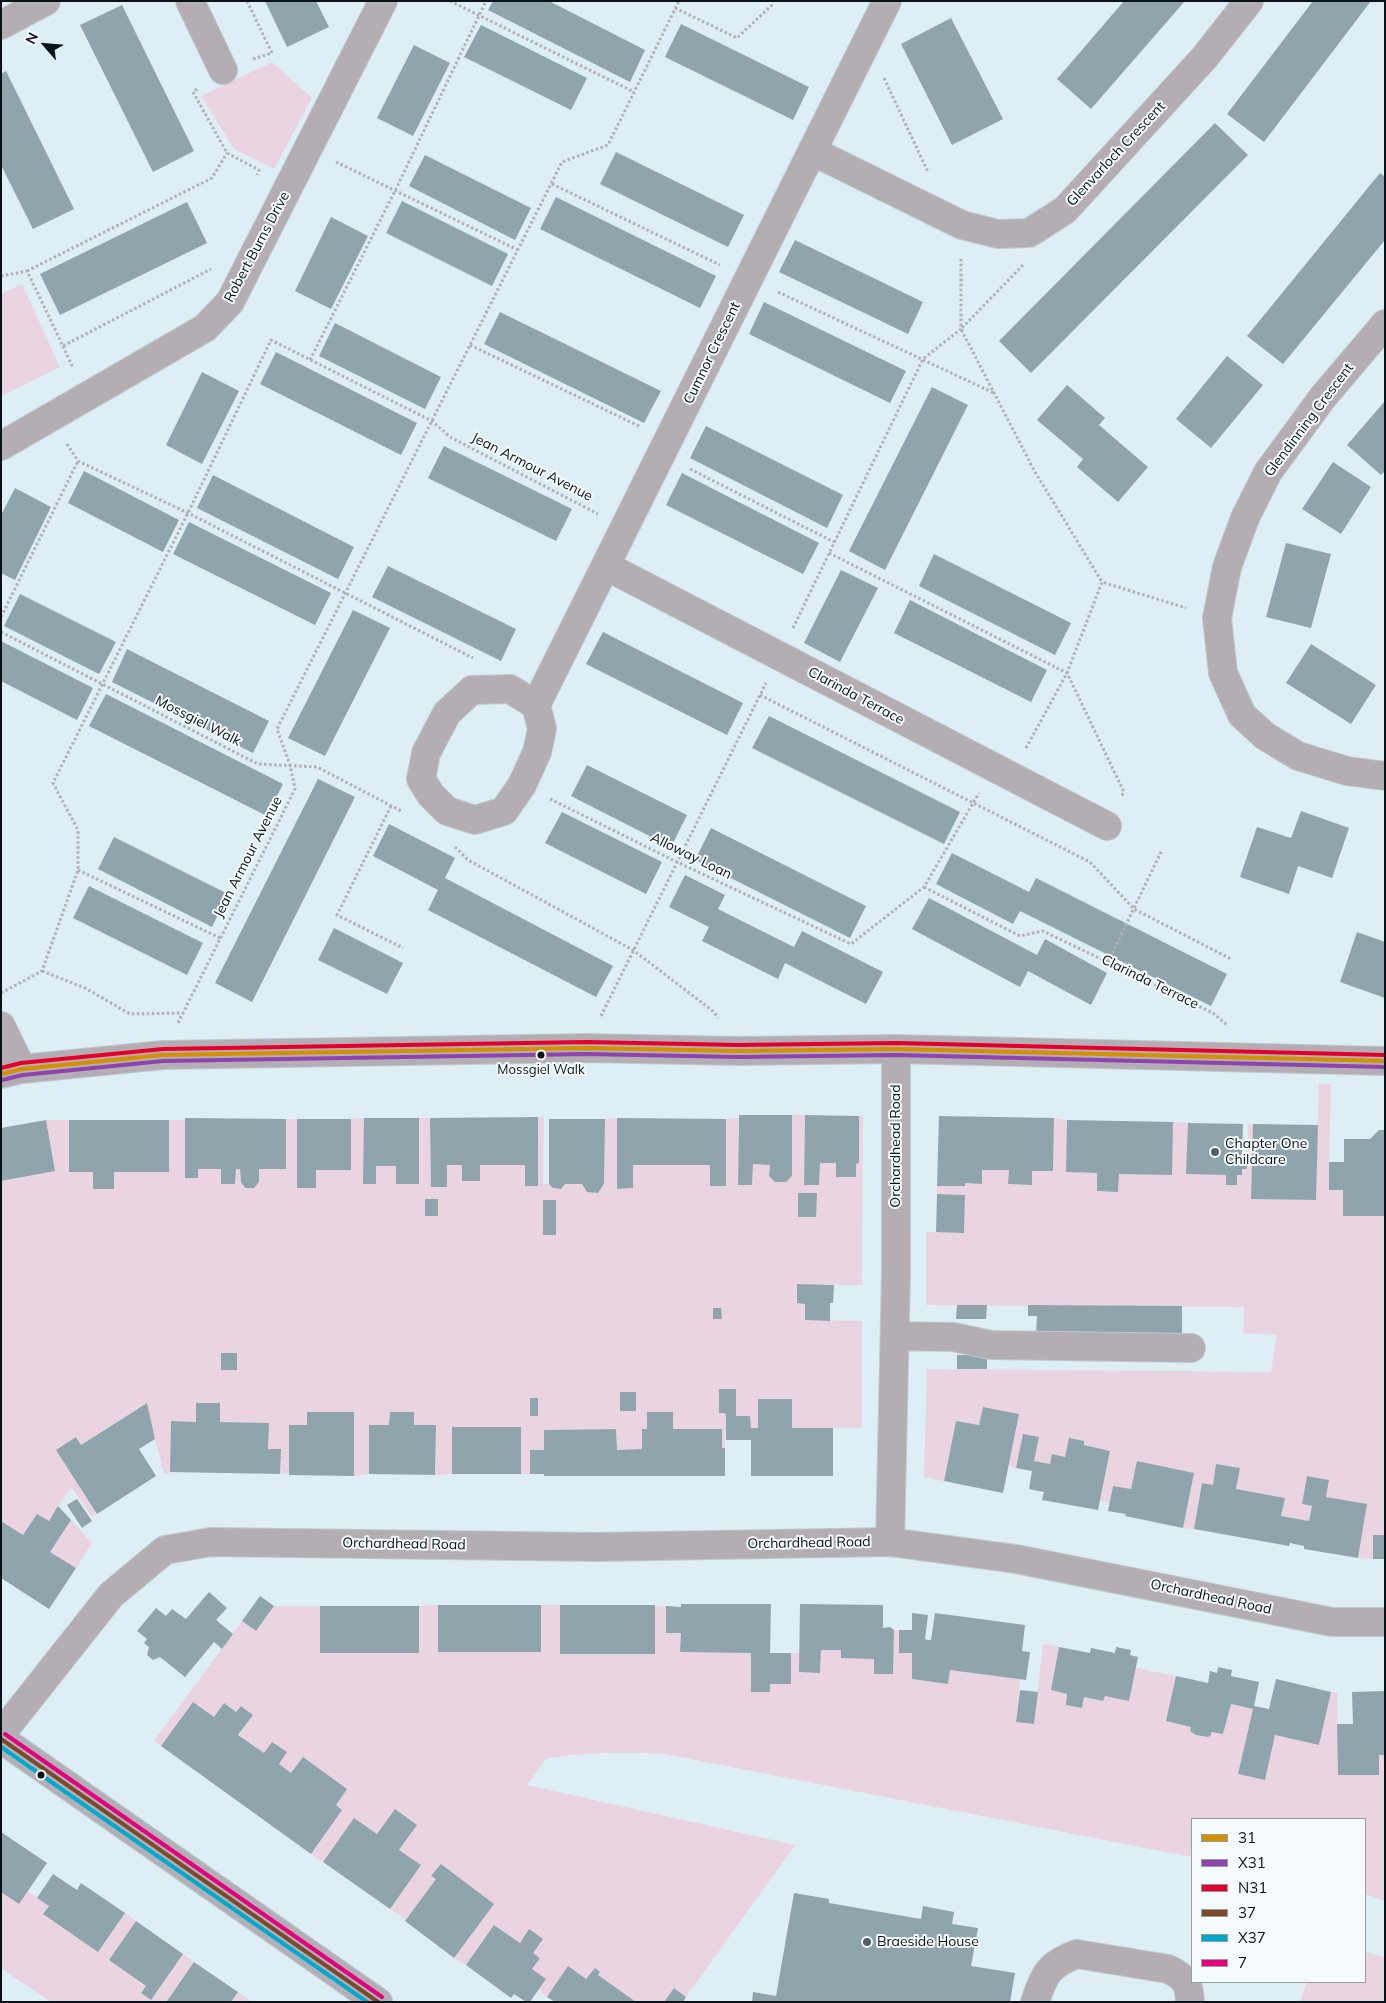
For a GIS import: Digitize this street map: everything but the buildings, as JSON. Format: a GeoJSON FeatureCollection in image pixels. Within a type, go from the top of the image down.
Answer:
{"type":"FeatureCollection","features":[{"type":"Feature","properties":{"kind":"main road"},"geometry":{"type":"LineString","coordinates":[[1,1739],[378,2002]]}},
{"type":"Feature","properties":{"kind":"street"},"geometry":{"type":"LineString","coordinates":[[1,25],[46,1]]}},
{"type":"Feature","properties":{"kind":"street"},"geometry":{"type":"LineString","coordinates":[[190,1],[223,70]]}},
{"type":"Feature","properties":{"kind":"street","name":"Robert Burns Drive"},"geometry":{"type":"LineString","coordinates":[[1,446],[51,419],[204,328],[230,302],[383,1]]}},
{"type":"Feature","properties":{"kind":"street","name":"Cumnor Crescent"},"geometry":{"type":"LineString","coordinates":[[536,704],[887,1]]}},
{"type":"Feature","properties":{"kind":"street","name":"Glenvarloch Crescent"},"geometry":{"type":"LineString","coordinates":[[1030,233],[1065,210],[1204,58],[1249,1]]}},
{"type":"Feature","properties":{"kind":"street"},"geometry":{"type":"LineString","coordinates":[[812,151],[962,224],[998,234],[1030,233]]}},
{"type":"Feature","properties":{"kind":"street","name":"Glendinning Crescent"},"geometry":{"type":"LineString","coordinates":[[1385,324],[1323,397],[1268,472],[1245,518],[1227,567],[1217,618],[1223,672],[1242,715],[1265,736],[1298,756],[1347,771],[1385,776]]}},
{"type":"Feature","properties":{"kind":"street","name":"Clarinda Terrace"},"geometry":{"type":"LineString","coordinates":[[606,566],[1107,826]]}},
{"type":"Feature","properties":{"kind":"street"},"geometry":{"type":"LineString","coordinates":[[510,689],[536,704],[542,729],[537,752],[522,785],[504,811],[475,820],[446,811],[431,795],[421,778],[426,753],[447,713],[472,690],[510,689]]}},
{"type":"Feature","properties":{"kind":"street"},"geometry":{"type":"LineString","coordinates":[[1,1026],[12,1072],[163,1055],[586,1048],[738,1051],[896,1049],[1385,1061]]}},
{"type":"Feature","properties":{"kind":"street","name":"Orchardhead Road"},"geometry":{"type":"LineString","coordinates":[[890,1542],[895,1336],[896,1049]]}},
{"type":"Feature","properties":{"kind":"street"},"geometry":{"type":"LineString","coordinates":[[895,1336],[953,1336],[991,1344],[1191,1348]]}},
{"type":"Feature","properties":{"kind":"street","name":"Orchardhead Road"},"geometry":{"type":"LineString","coordinates":[[1,1734],[111,1596],[165,1550],[211,1542],[596,1547],[890,1542],[1016,1559],[1332,1622],[1385,1622]]}},
{"type":"Feature","properties":{"kind":"street"},"geometry":{"type":"LineString","coordinates":[[1035,2002],[1041,1982],[1051,1967],[1063,1959],[1077,1954],[1168,1969],[1179,1974],[1189,1987],[1190,2002]]}},
{"type":"Feature","properties":{"kind":"path"},"geometry":{"type":"LineString","coordinates":[[247,1],[272,53],[223,70],[193,92],[227,152],[259,170],[255,178]]}},
{"type":"Feature","properties":{"kind":"path"},"geometry":{"type":"LineString","coordinates":[[450,1],[634,92]]}},
{"type":"Feature","properties":{"kind":"path"},"geometry":{"type":"LineString","coordinates":[[310,360],[395,191],[486,1]]}},
{"type":"Feature","properties":{"kind":"path","name":"Jean Armour Avenue"},"geometry":{"type":"LineString","coordinates":[[163,1055],[295,789],[290,765],[277,729],[562,162],[608,145],[679,1]]}},
{"type":"Feature","properties":{"kind":"path"},"geometry":{"type":"LineString","coordinates":[[675,8],[737,38],[772,5],[773,1]]}},
{"type":"Feature","properties":{"kind":"path"},"geometry":{"type":"LineString","coordinates":[[867,42],[929,174]]}},
{"type":"Feature","properties":{"kind":"path"},"geometry":{"type":"LineString","coordinates":[[1,276],[27,271],[212,178],[227,152]]}},
{"type":"Feature","properties":{"kind":"path"},"geometry":{"type":"LineString","coordinates":[[349,168],[518,250]]}},
{"type":"Feature","properties":{"kind":"path"},"geometry":{"type":"LineString","coordinates":[[1030,233],[1027,261],[961,329],[1035,472],[1102,582],[1217,618]]}},
{"type":"Feature","properties":{"kind":"path"},"geometry":{"type":"LineString","coordinates":[[27,271],[63,346],[217,266]]}},
{"type":"Feature","properties":{"kind":"path","name":"Jean Armour Avenue"},"geometry":{"type":"LineString","coordinates":[[188,513],[271,340],[432,421],[450,438],[625,528]]}},
{"type":"Feature","properties":{"kind":"path"},"geometry":{"type":"LineString","coordinates":[[470,345],[665,447],[834,542]]}},
{"type":"Feature","properties":{"kind":"path"},"geometry":{"type":"LineString","coordinates":[[51,419],[78,461],[188,513],[498,670],[510,689]]}},
{"type":"Feature","properties":{"kind":"path"},"geometry":{"type":"LineString","coordinates":[[1,617],[78,461]]}},
{"type":"Feature","properties":{"kind":"path"},"geometry":{"type":"LineString","coordinates":[[1,994],[42,971],[78,870],[78,830],[53,783],[188,513]]}},
{"type":"Feature","properties":{"kind":"path"},"geometry":{"type":"LineString","coordinates":[[829,553],[1067,673],[1124,792],[1090,862]]}},
{"type":"Feature","properties":{"kind":"path"},"geometry":{"type":"LineString","coordinates":[[924,888],[974,803],[1001,772],[1067,673],[1102,582]]}},
{"type":"Feature","properties":{"kind":"path","name":"Mossgiel Walk"},"geometry":{"type":"LineString","coordinates":[[1,632],[258,764],[318,767],[407,814]]}},
{"type":"Feature","properties":{"kind":"path"},"geometry":{"type":"LineString","coordinates":[[760,695],[1090,862],[1134,909],[1230,959]]}},
{"type":"Feature","properties":{"kind":"path","name":"Alloway Loan"},"geometry":{"type":"LineString","coordinates":[[522,785],[677,862],[851,944],[924,888]]}},
{"type":"Feature","properties":{"kind":"path"},"geometry":{"type":"LineString","coordinates":[[391,806],[337,915],[404,948]]}},
{"type":"Feature","properties":{"kind":"path"},"geometry":{"type":"LineString","coordinates":[[450,843],[468,860],[633,950],[714,1012],[738,1051]]}},
{"type":"Feature","properties":{"kind":"path"},"geometry":{"type":"LineString","coordinates":[[1108,962],[1162,850]]}},
{"type":"Feature","properties":{"kind":"path","name":"Jean Armour Avenue"},"geometry":{"type":"LineString","coordinates":[[78,870],[220,938]]}},
{"type":"Feature","properties":{"kind":"path","name":"Clarinda Terrace"},"geometry":{"type":"LineString","coordinates":[[924,888],[1020,936],[1043,931],[1213,1013]]}},
{"type":"Feature","properties":{"kind":"path"},"geometry":{"type":"LineString","coordinates":[[42,971],[85,988],[130,1014],[183,1013]]}},
{"type":"Feature","properties":{"kind":"shaded area"},"geometry":{"type":"Polygon","coordinates":[[[272,62],[312,98],[274,169],[234,149],[201,96],[272,62]]]}},
{"type":"Feature","properties":{"kind":"shaded area"},"geometry":{"type":"Polygon","coordinates":[[[22,284],[60,367],[1,396],[1,294],[22,284]]]}},
{"type":"Feature","properties":{"kind":"shaded area"},"geometry":{"type":"Polygon","coordinates":[[[1319,1084],[1331,1084],[1329,1162],[1343,1190],[1344,1216],[1385,1216],[1385,1535],[1373,1535],[1373,1559],[1358,1558],[1367,1504],[1326,1497],[1329,1480],[1307,1476],[1302,1504],[1312,1506],[1309,1521],[1281,1516],[1284,1498],[1236,1489],[1240,1468],[1216,1464],[1213,1485],[1202,1483],[1194,1529],[1183,1528],[1194,1473],[1137,1461],[1131,1489],[1110,1503],[1100,1501],[1110,1451],[1084,1445],[1084,1441],[1069,1438],[1065,1457],[1052,1454],[1050,1464],[1034,1461],[1039,1437],[1023,1434],[1016,1468],[1008,1466],[1019,1414],[983,1407],[979,1425],[956,1421],[944,1481],[924,1477],[927,1369],[1271,1372],[1277,1335],[1243,1333],[1244,1307],[926,1305],[926,1232],[964,1232],[965,1195],[937,1194],[937,1186],[965,1186],[965,1183],[982,1184],[982,1170],[1009,1170],[1008,1184],[1032,1185],[1032,1171],[1053,1171],[1054,1118],[1067,1120],[1066,1172],[1097,1173],[1097,1191],[1118,1192],[1119,1174],[1173,1122],[1188,1123],[1187,1174],[1226,1175],[1226,1185],[1236,1185],[1237,1175],[1241,1175],[1242,1169],[1247,1169],[1248,1124],[1253,1124],[1251,1198],[1316,1200],[1319,1084]]]}},
{"type":"Feature","properties":{"kind":"shaded area"},"geometry":{"type":"Polygon","coordinates":[[[792,1115],[805,1115],[804,1185],[819,1184],[820,1163],[836,1163],[856,1177],[856,1164],[859,1163],[859,1116],[863,1116],[862,1285],[798,1284],[797,1303],[805,1304],[805,1320],[862,1321],[862,1428],[792,1428],[792,1399],[759,1399],[758,1428],[751,1428],[750,1416],[736,1416],[736,1390],[719,1389],[726,1416],[725,1448],[722,1448],[722,1429],[673,1429],[673,1412],[647,1412],[647,1429],[642,1429],[642,1449],[617,1450],[616,1429],[544,1430],[544,1450],[530,1450],[530,1474],[521,1474],[521,1427],[452,1428],[452,1474],[435,1475],[436,1426],[414,1425],[414,1412],[390,1412],[389,1425],[369,1425],[369,1474],[354,1476],[354,1412],[307,1412],[307,1425],[289,1426],[289,1473],[280,1474],[281,1449],[268,1449],[268,1423],[220,1422],[220,1403],[196,1403],[196,1422],[171,1422],[170,1472],[164,1474],[146,1403],[81,1445],[76,1437],[56,1450],[97,1514],[92,1517],[71,1487],[49,1521],[37,1514],[23,1535],[1,1521],[1,1181],[55,1171],[46,1120],[69,1120],[69,1172],[93,1172],[93,1189],[114,1188],[114,1172],[169,1172],[169,1120],[185,1120],[185,1178],[198,1178],[198,1169],[221,1169],[221,1184],[235,1184],[236,1169],[240,1169],[241,1182],[245,1188],[254,1188],[259,1182],[259,1169],[286,1169],[286,1119],[297,1119],[297,1188],[316,1188],[316,1170],[351,1170],[351,1119],[364,1118],[364,1184],[376,1184],[376,1166],[396,1166],[396,1184],[419,1184],[419,1118],[430,1118],[431,1187],[447,1187],[447,1165],[462,1165],[462,1181],[480,1181],[480,1165],[525,1165],[538,1186],[538,1117],[544,1117],[543,1184],[549,1184],[553,1188],[561,1189],[565,1184],[582,1184],[587,1192],[598,1193],[604,1184],[605,1119],[617,1118],[617,1189],[633,1188],[633,1165],[710,1165],[710,1186],[725,1186],[726,1119],[738,1118],[738,1184],[752,1184],[753,1164],[770,1165],[769,1176],[775,1182],[786,1182],[792,1176],[792,1115]],[[798,1193],[798,1217],[816,1217],[816,1193],[798,1193]],[[425,1199],[425,1216],[437,1216],[438,1199],[425,1199]],[[543,1201],[544,1235],[555,1235],[556,1201],[543,1201]],[[620,1392],[620,1411],[636,1411],[636,1392],[620,1392]],[[530,1398],[530,1416],[538,1416],[538,1398],[530,1398]]]}},
{"type":"Feature","properties":{"kind":"shaded area"},"geometry":{"type":"Polygon","coordinates":[[[71,1520],[92,1543],[76,1568],[50,1552],[71,1520]]]}},
{"type":"Feature","properties":{"kind":"shaded area"},"geometry":{"type":"Polygon","coordinates":[[[438,1605],[438,1652],[541,1652],[541,1605],[560,1605],[560,1654],[655,1654],[655,1607],[666,1606],[666,1633],[681,1633],[680,1652],[751,1653],[752,1692],[770,1692],[770,1684],[791,1684],[791,1653],[800,1653],[800,1672],[820,1673],[821,1650],[841,1650],[874,1659],[874,1674],[893,1674],[894,1630],[899,1630],[899,1653],[912,1653],[912,1679],[948,1684],[950,1670],[1020,1679],[1016,1721],[1034,1724],[1043,1644],[1059,1647],[1051,1690],[1067,1694],[1066,1705],[1082,1708],[1084,1697],[1103,1701],[1105,1696],[1135,1668],[1176,1676],[1166,1721],[1191,1727],[1190,1731],[1197,1736],[1208,1736],[1211,1735],[1211,1732],[1223,1734],[1231,1704],[1253,1709],[1238,1774],[1265,1780],[1275,1735],[1319,1745],[1331,1692],[1337,1692],[1338,1775],[1379,1775],[1379,1755],[1385,1755],[1385,1901],[1366,1894],[1366,1818],[1191,1818],[1191,1857],[665,1754],[575,1755],[546,1759],[527,1785],[795,1845],[686,1997],[674,1988],[664,2002],[636,2002],[598,1975],[600,1972],[595,1968],[586,1979],[569,1967],[547,1997],[539,1990],[546,1979],[532,1969],[540,1958],[533,1953],[529,1930],[520,1943],[494,1925],[466,1965],[454,1958],[493,1904],[441,1864],[432,1876],[436,1879],[406,1920],[390,1909],[421,1865],[399,1850],[417,1825],[395,1810],[377,1834],[354,1818],[323,1862],[311,1854],[342,1809],[279,1764],[287,1752],[264,1753],[239,1735],[253,1715],[241,1706],[236,1712],[224,1704],[214,1717],[193,1702],[161,1746],[154,1741],[242,1621],[256,1631],[274,1606],[320,1606],[321,1653],[419,1653],[419,1606],[438,1605]]]}},
{"type":"Feature","properties":{"kind":"shaded area"},"geometry":{"type":"Polygon","coordinates":[[[27,1891],[49,1906],[43,1914],[125,1913],[136,1921],[109,1960],[146,1986],[141,1993],[151,2000],[183,1954],[194,1962],[167,2000],[169,2002],[51,2002],[1,1968],[1,1892],[27,1891]]]}},
{"type":"Feature","properties":{"kind":"shaded area"},"geometry":{"type":"Polygon","coordinates":[[[1366,1952],[1385,1957],[1385,2002],[1300,2002],[1307,1983],[1366,1983],[1366,1952]]]}},
{"type":"Feature","properties":{"kind":"shaded area"},"geometry":{"type":"Polygon","coordinates":[[[238,1992],[252,2002],[231,2002],[238,1992]]]}},
{"type":"Feature","properties":{"kind":"transit line","name":"N31"},"geometry":{"type":"LineString","coordinates":[[1,1068],[21,1063],[163,1049],[586,1042],[738,1045],[896,1043],[1385,1055]]}},
{"type":"Feature","properties":{"kind":"transit line","name":"31"},"geometry":{"type":"LineString","coordinates":[[1,1074],[22,1069],[163,1055],[586,1048],[738,1051],[896,1049],[1385,1061]]}},
{"type":"Feature","properties":{"kind":"transit line","name":"X31"},"geometry":{"type":"LineString","coordinates":[[2,1080],[23,1075],[163,1061],[586,1054],[738,1057],[896,1055],[1385,1067]]}},
{"type":"Feature","properties":{"kind":"transit line","name":"7"},"geometry":{"type":"LineString","coordinates":[[5,1734],[382,1997]]}},
{"type":"Feature","properties":{"kind":"transit line","name":"37"},"geometry":{"type":"LineString","coordinates":[[1,1739],[378,2002]]}},
{"type":"Feature","properties":{"kind":"transit line","name":"X37"},"geometry":{"type":"LineString","coordinates":[[1,1747],[367,2002]]}},
{"type":"Feature","properties":{"kind":"place","name":"Mossgiel Walk"},"geometry":{"type":"Point","coordinates":[541,1055]}},
{"type":"Feature","properties":{"kind":"place","name":"Chapter One Childcare"},"geometry":{"type":"Point","coordinates":[1215,1152]}},
{"type":"Feature","properties":{"kind":"place","name":"Braeside House"},"geometry":{"type":"Point","coordinates":[867,1942]}}]}
